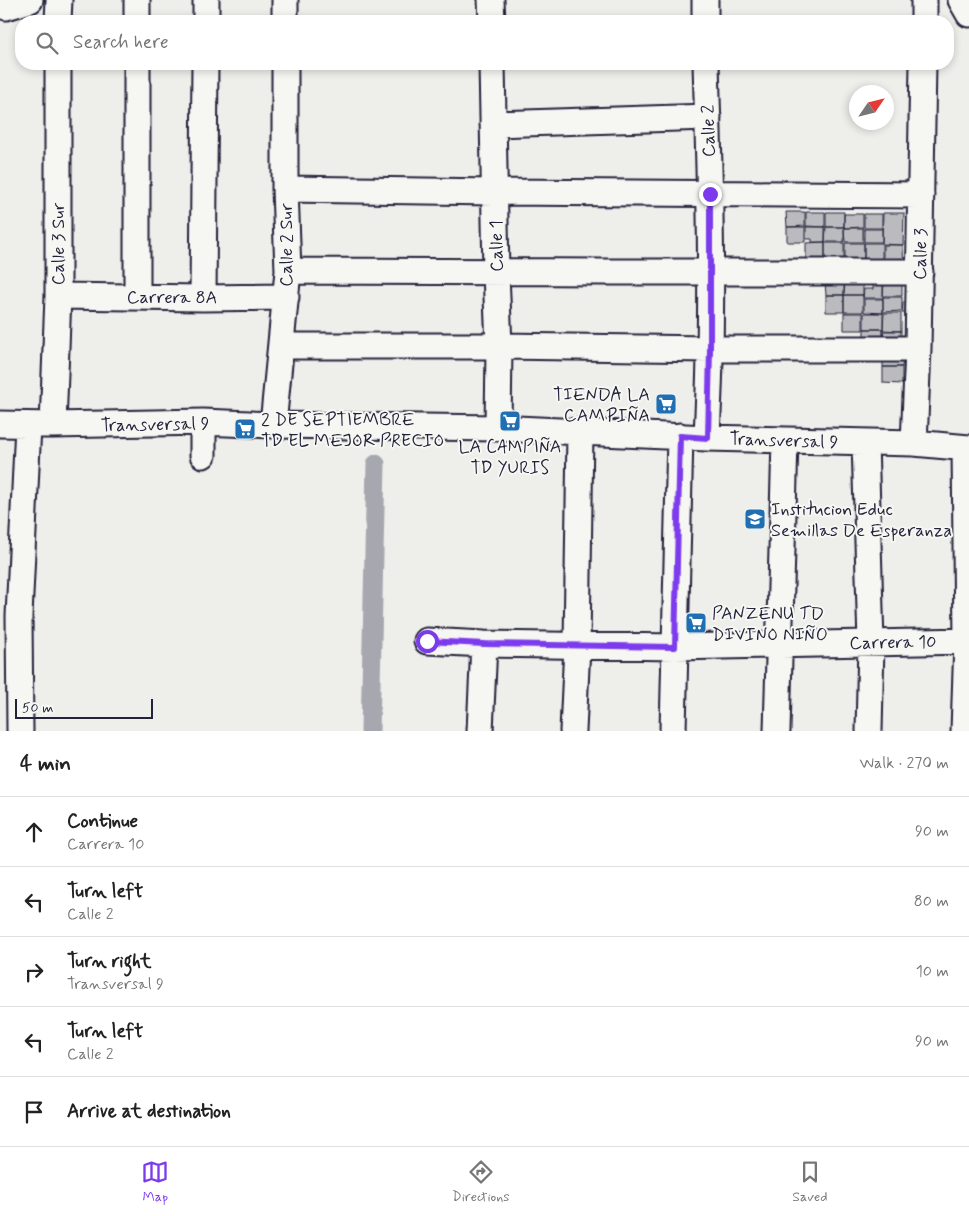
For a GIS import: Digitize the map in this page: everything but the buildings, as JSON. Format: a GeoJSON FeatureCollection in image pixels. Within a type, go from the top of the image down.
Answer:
{"type":"FeatureCollection","features":[{"type":"Feature","properties":{"kind":"street"},"geometry":{"type":"LineString","coordinates":[[5,8],[30,0]]}},
{"type":"Feature","properties":{"kind":"street"},"geometry":{"type":"LineString","coordinates":[[58,0],[58,15]]}},
{"type":"Feature","properties":{"kind":"street"},"geometry":{"type":"LineString","coordinates":[[137,0],[137,15]]}},
{"type":"Feature","properties":{"kind":"street"},"geometry":{"type":"LineString","coordinates":[[206,0],[206,15]]}},
{"type":"Feature","properties":{"kind":"street"},"geometry":{"type":"LineString","coordinates":[[284,0],[285,15]]}},
{"type":"Feature","properties":{"kind":"street"},"geometry":{"type":"LineString","coordinates":[[491,0],[492,15]]}},
{"type":"Feature","properties":{"kind":"street"},"geometry":{"type":"LineString","coordinates":[[705,0],[705,15]]}},
{"type":"Feature","properties":{"kind":"street"},"geometry":{"type":"LineString","coordinates":[[924,0],[924,15]]}},
{"type":"Feature","properties":{"kind":"street"},"geometry":{"type":"LineString","coordinates":[[961,0],[969,14]]}},
{"type":"Feature","properties":{"kind":"street","name":"Calle 3 Sur"},"geometry":{"type":"LineString","coordinates":[[53,425],[58,296],[58,70]]}},
{"type":"Feature","properties":{"kind":"street"},"geometry":{"type":"LineString","coordinates":[[137,70],[137,297]]}},
{"type":"Feature","properties":{"kind":"street"},"geometry":{"type":"LineString","coordinates":[[203,298],[205,70]]}},
{"type":"Feature","properties":{"kind":"street","name":"Calle 2 Sur"},"geometry":{"type":"LineString","coordinates":[[273,425],[288,271],[285,188],[285,70]]}},
{"type":"Feature","properties":{"kind":"street","name":"Calle 1"},"geometry":{"type":"LineString","coordinates":[[492,70],[499,346],[498,428]]}},
{"type":"Feature","properties":{"kind":"street","name":"Calle 2"},"geometry":{"type":"LineString","coordinates":[[706,70],[710,194],[708,438]]}},
{"type":"Feature","properties":{"kind":"street","name":"Calle 3"},"geometry":{"type":"LineString","coordinates":[[914,443],[920,272],[923,70]]}},
{"type":"Feature","properties":{"kind":"street"},"geometry":{"type":"LineString","coordinates":[[493,124],[708,117]]}},
{"type":"Feature","properties":{"kind":"street"},"geometry":{"type":"LineString","coordinates":[[285,188],[495,192],[921,195]]}},
{"type":"Feature","properties":{"kind":"street"},"geometry":{"type":"LineString","coordinates":[[288,271],[920,272]]}},
{"type":"Feature","properties":{"kind":"street","name":"Carrera 8A"},"geometry":{"type":"LineString","coordinates":[[58,296],[286,297]]}},
{"type":"Feature","properties":{"kind":"street"},"geometry":{"type":"LineString","coordinates":[[281,346],[918,349]]}},
{"type":"Feature","properties":{"kind":"street"},"geometry":{"type":"LineString","coordinates":[[203,422],[203,455]]}},
{"type":"Feature","properties":{"kind":"street","name":"Transversal 9"},"geometry":{"type":"LineString","coordinates":[[0,424],[53,425],[203,422],[273,425],[498,428],[708,438],[914,443],[967,448]]}},
{"type":"Feature","properties":{"kind":"street"},"geometry":{"type":"LineString","coordinates":[[20,731],[10,617],[28,425]]}},
{"type":"Feature","properties":{"kind":"street"},"geometry":{"type":"LineString","coordinates":[[573,731],[580,431]]}},
{"type":"Feature","properties":{"kind":"street"},"geometry":{"type":"LineString","coordinates":[[673,731],[680,436]]}},
{"type":"Feature","properties":{"kind":"street"},"geometry":{"type":"LineString","coordinates":[[777,731],[785,440]]}},
{"type":"Feature","properties":{"kind":"street"},"geometry":{"type":"LineString","coordinates":[[865,442],[871,643],[870,731]]}},
{"type":"Feature","properties":{"kind":"street"},"geometry":{"type":"LineString","coordinates":[[964,731],[968,641],[967,448]]}},
{"type":"Feature","properties":{"kind":"street","name":"Carrera 10"},"geometry":{"type":"LineString","coordinates":[[427,641],[484,644],[675,647],[968,641]]}},
{"type":"Feature","properties":{"kind":"street"},"geometry":{"type":"LineString","coordinates":[[480,731],[484,644]]}},
{"type":"Feature","properties":{"kind":"waterway"},"geometry":{"type":"LineString","coordinates":[[370,731],[376,464]]}},
{"type":"Feature","properties":{"kind":"place","name":"TIENDA LA CAMPIÑA"},"geometry":{"type":"Point","coordinates":[666,404]}},
{"type":"Feature","properties":{"kind":"place","name":"LA CAMPIÑA TD YURIS"},"geometry":{"type":"Point","coordinates":[510,421]}},
{"type":"Feature","properties":{"kind":"place","name":"2 DE SEPTIEMBRE TD EL MEJOR PRECIO"},"geometry":{"type":"Point","coordinates":[245,429]}},
{"type":"Feature","properties":{"kind":"place","name":"Institucion Educ Semillas De Esperanza"},"geometry":{"type":"Point","coordinates":[755,519]}},
{"type":"Feature","properties":{"kind":"place","name":"PANZENU TD DIVINO NIÑO"},"geometry":{"type":"Point","coordinates":[696,623]}},
{"type":"Feature","properties":{"kind":"route"},"geometry":{"type":"LineString","coordinates":[[427,641],[484,644],[675,647],[680,436],[708,438],[710,194]]}}]}
